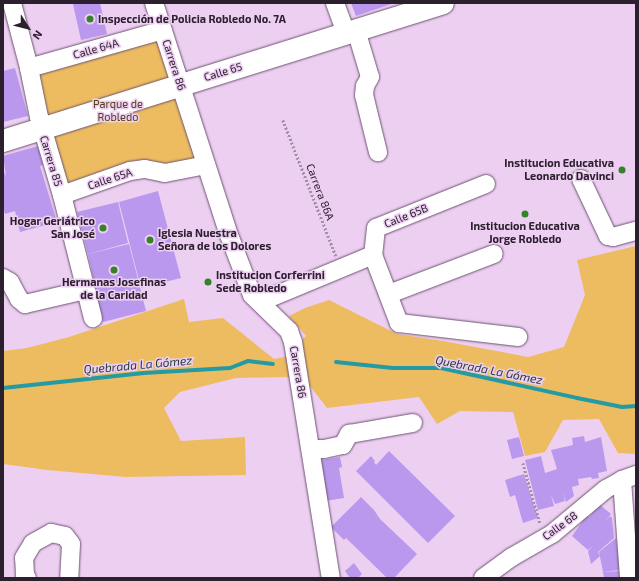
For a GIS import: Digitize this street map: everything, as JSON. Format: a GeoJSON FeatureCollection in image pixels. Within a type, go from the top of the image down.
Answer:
{"type":"FeatureCollection","features":[{"type":"Feature","properties":{"kind":"main road","name":"Calle 65"},"geometry":{"type":"LineString","coordinates":[[3,141],[439,4]]}},
{"type":"Feature","properties":{"kind":"street","name":"Carrera 85"},"geometry":{"type":"LineString","coordinates":[[12,3],[29,68],[42,130],[62,195],[93,318]]}},
{"type":"Feature","properties":{"kind":"street","name":"Carrera 86"},"geometry":{"type":"LineString","coordinates":[[154,3],[229,235],[252,295],[289,331],[293,342],[331,578]]}},
{"type":"Feature","properties":{"kind":"street"},"geometry":{"type":"LineString","coordinates":[[335,3],[351,32],[370,78],[365,86],[364,94],[378,152]]}},
{"type":"Feature","properties":{"kind":"street","name":"Calle 64A"},"geometry":{"type":"LineString","coordinates":[[29,68],[163,30]]}},
{"type":"Feature","properties":{"kind":"street","name":"Calle 65A"},"geometry":{"type":"LineString","coordinates":[[62,195],[130,171],[145,169],[165,172],[206,165]]}},
{"type":"Feature","properties":{"kind":"street"},"geometry":{"type":"LineString","coordinates":[[581,179],[608,236],[613,237],[636,230]]}},
{"type":"Feature","properties":{"kind":"street","name":"Calle 65B"},"geometry":{"type":"LineString","coordinates":[[374,255],[376,228],[486,184]]}},
{"type":"Feature","properties":{"kind":"street"},"geometry":{"type":"LineString","coordinates":[[389,294],[494,254]]}},
{"type":"Feature","properties":{"kind":"street"},"geometry":{"type":"LineString","coordinates":[[260,302],[374,255],[399,323],[518,337]]}},
{"type":"Feature","properties":{"kind":"street"},"geometry":{"type":"LineString","coordinates":[[3,278],[10,282],[19,299],[25,304],[85,290]]}},
{"type":"Feature","properties":{"kind":"street"},"geometry":{"type":"LineString","coordinates":[[311,450],[324,450],[343,445],[349,434],[413,423]]}},
{"type":"Feature","properties":{"kind":"street"},"geometry":{"type":"LineString","coordinates":[[629,478],[629,578]]}},
{"type":"Feature","properties":{"kind":"street","name":"Calle 68"},"geometry":{"type":"LineString","coordinates":[[483,578],[512,557],[552,534],[606,489],[629,478]]}},
{"type":"Feature","properties":{"kind":"street"},"geometry":{"type":"LineString","coordinates":[[27,578],[25,575],[24,558],[33,543],[51,533],[65,536],[71,544],[69,578]]}},
{"type":"Feature","properties":{"kind":"path","name":"Carrera 86A"},"geometry":{"type":"LineString","coordinates":[[283,120],[341,269]]}},
{"type":"Feature","properties":{"kind":"path"},"geometry":{"type":"LineString","coordinates":[[523,463],[539,522],[545,528]]}},
{"type":"Feature","properties":{"kind":"green space","name":"Parque de Robledo"},"geometry":{"type":"Polygon","coordinates":[[[162,36],[200,158],[67,187],[34,73],[162,36]]]}},
{"type":"Feature","properties":{"kind":"green space"},"geometry":{"type":"Polygon","coordinates":[[[636,246],[636,454],[618,453],[599,419],[563,420],[545,452],[525,456],[513,412],[460,411],[437,424],[419,397],[327,408],[310,386],[286,377],[236,378],[180,392],[164,408],[181,441],[245,437],[246,475],[126,477],[47,470],[3,464],[3,351],[27,348],[69,337],[184,299],[189,322],[223,318],[274,359],[284,357],[306,336],[289,316],[305,308],[329,300],[397,334],[528,357],[564,347],[585,295],[577,260],[636,246]]]}},
{"type":"Feature","properties":{"kind":"building","name":"Inspección de Policia Robledo No. 7A"},"geometry":{"type":"Polygon","coordinates":[[[100,3],[107,34],[81,40],[73,4],[100,3]]]}},
{"type":"Feature","properties":{"kind":"building"},"geometry":{"type":"Polygon","coordinates":[[[351,3],[394,3],[356,16],[351,3]]]}},
{"type":"Feature","properties":{"kind":"building"},"geometry":{"type":"Polygon","coordinates":[[[15,68],[28,116],[3,122],[3,71],[15,68]]]}},
{"type":"Feature","properties":{"kind":"building"},"geometry":{"type":"Polygon","coordinates":[[[38,146],[43,165],[40,166],[57,222],[20,232],[15,211],[5,214],[3,206],[3,170],[6,176],[3,156],[38,146]]]}},
{"type":"Feature","properties":{"kind":"building","name":"Iglesia Nuestra Señora de los Dolores"},"geometry":{"type":"Polygon","coordinates":[[[158,191],[181,278],[141,288],[119,202],[158,191]]]}},
{"type":"Feature","properties":{"kind":"building","name":"Hogar Geriátrico San José"},"geometry":{"type":"Polygon","coordinates":[[[118,202],[128,243],[88,254],[77,212],[118,202]]]}},
{"type":"Feature","properties":{"kind":"building"},"geometry":{"type":"Polygon","coordinates":[[[129,244],[146,311],[103,322],[88,254],[129,244]]]}},
{"type":"Feature","properties":{"kind":"building"},"geometry":{"type":"Polygon","coordinates":[[[584,436],[585,442],[601,437],[607,471],[598,473],[599,478],[592,479],[591,477],[578,479],[579,485],[572,487],[574,496],[566,502],[563,492],[565,501],[555,504],[551,495],[554,506],[538,510],[525,460],[541,456],[545,473],[557,469],[551,450],[573,445],[572,438],[584,436]]]}},
{"type":"Feature","properties":{"kind":"building"},"geometry":{"type":"Polygon","coordinates":[[[519,437],[524,456],[512,459],[507,440],[519,437]]]}},
{"type":"Feature","properties":{"kind":"building"},"geometry":{"type":"Polygon","coordinates":[[[389,451],[455,516],[428,543],[356,471],[371,456],[376,465],[389,451]]]}},
{"type":"Feature","properties":{"kind":"building"},"geometry":{"type":"Polygon","coordinates":[[[340,457],[342,467],[339,468],[344,498],[325,501],[320,471],[323,470],[321,460],[340,457]]]}},
{"type":"Feature","properties":{"kind":"building"},"geometry":{"type":"Polygon","coordinates":[[[524,474],[538,518],[523,523],[515,495],[510,497],[505,480],[524,474]]]}},
{"type":"Feature","properties":{"kind":"building"},"geometry":{"type":"Polygon","coordinates":[[[361,497],[374,510],[380,519],[417,554],[394,578],[387,578],[346,538],[344,540],[331,527],[361,497]]]}},
{"type":"Feature","properties":{"kind":"building"},"geometry":{"type":"Polygon","coordinates":[[[600,505],[611,514],[604,522],[610,516],[612,518],[614,538],[598,552],[600,556],[591,564],[588,551],[593,546],[588,550],[572,536],[587,515],[589,517],[600,505]]]}},
{"type":"Feature","properties":{"kind":"building"},"geometry":{"type":"Polygon","coordinates":[[[616,538],[620,570],[603,572],[599,552],[616,538]]]}},
{"type":"Feature","properties":{"kind":"building"},"geometry":{"type":"Polygon","coordinates":[[[354,563],[362,574],[358,578],[350,578],[345,571],[354,563]]]}},
{"type":"Feature","properties":{"kind":"building"},"geometry":{"type":"Polygon","coordinates":[[[620,571],[620,578],[604,578],[603,572],[620,571]]]}},
{"type":"Feature","properties":{"kind":"waterway","name":"Quebrada La Gómez"},"geometry":{"type":"LineString","coordinates":[[3,388],[144,373],[230,368],[248,361],[273,364]]}},
{"type":"Feature","properties":{"kind":"waterway","name":"Quebrada La Gómez"},"geometry":{"type":"LineString","coordinates":[[336,362],[393,368],[441,368],[622,407],[636,406]]}},
{"type":"Feature","properties":{"kind":"place","name":"Inspección de Policia Robledo No. 7A"},"geometry":{"type":"Point","coordinates":[90,19]}},
{"type":"Feature","properties":{"kind":"place","name":"Institucion Educativa Leonardo Davinci"},"geometry":{"type":"Point","coordinates":[622,170]}},
{"type":"Feature","properties":{"kind":"place","name":"Institucion Educativa Jorge Robledo"},"geometry":{"type":"Point","coordinates":[525,214]}},
{"type":"Feature","properties":{"kind":"place","name":"Hogar Geriátrico San José"},"geometry":{"type":"Point","coordinates":[103,228]}},
{"type":"Feature","properties":{"kind":"place","name":"Iglesia Nuestra Señora de los Dolores"},"geometry":{"type":"Point","coordinates":[150,240]}},
{"type":"Feature","properties":{"kind":"place","name":"Hermanas Josefinas de la Caridad"},"geometry":{"type":"Point","coordinates":[114,270]}},
{"type":"Feature","properties":{"kind":"place","name":"Institucion Corferrini Sede Robledo"},"geometry":{"type":"Point","coordinates":[208,282]}}]}
